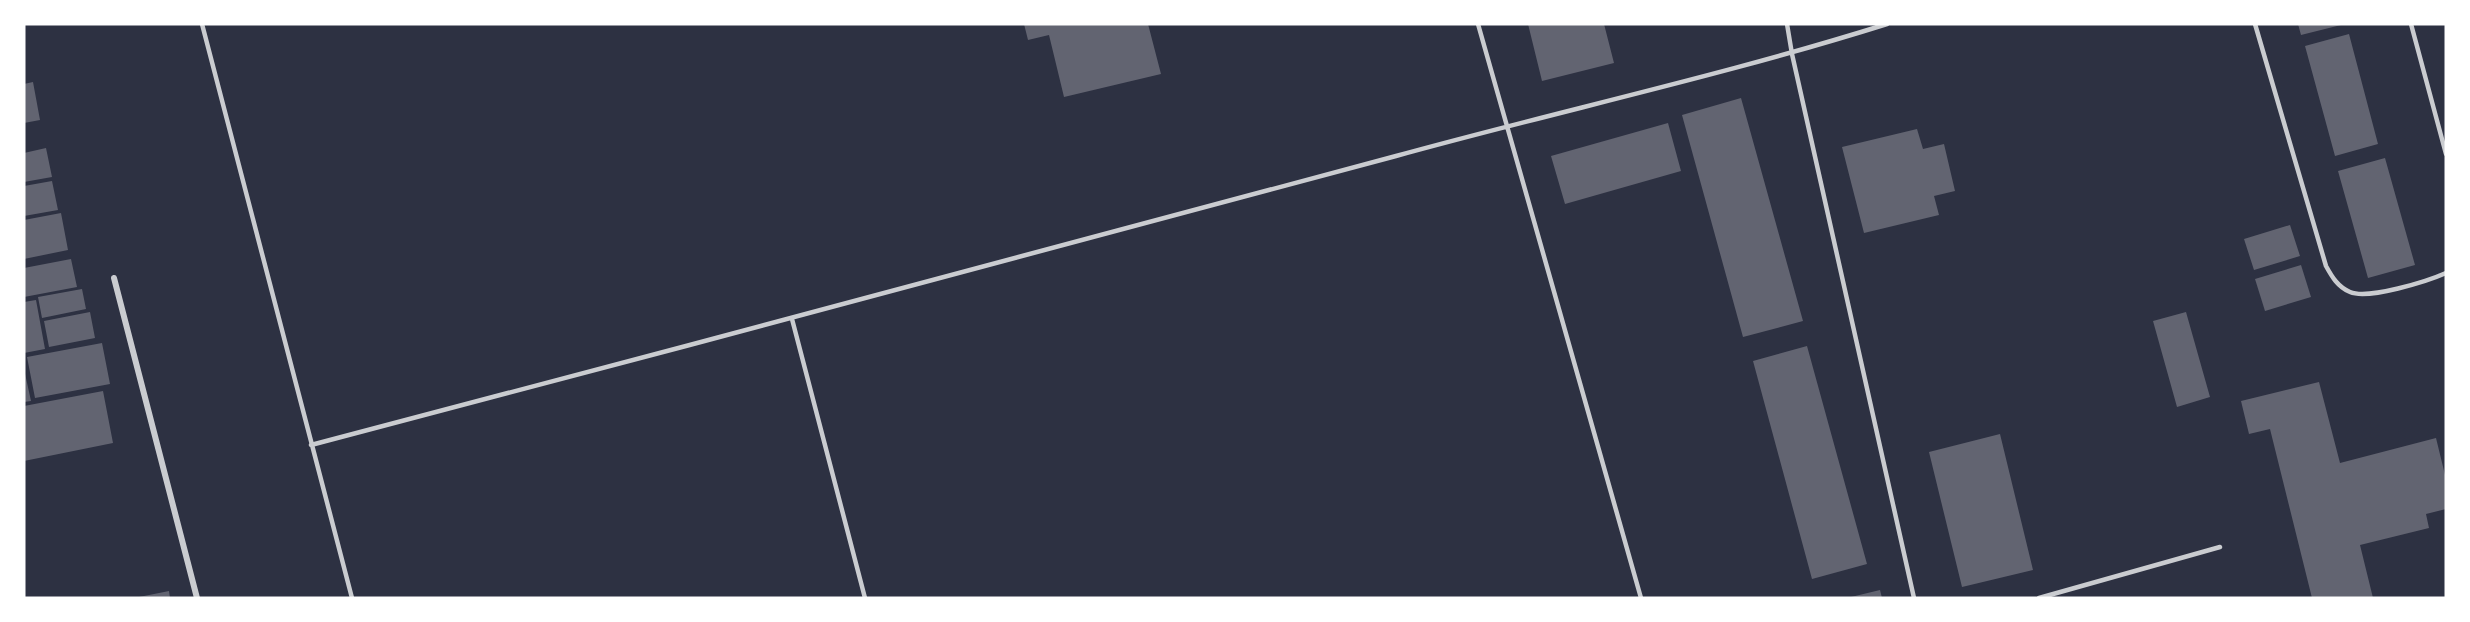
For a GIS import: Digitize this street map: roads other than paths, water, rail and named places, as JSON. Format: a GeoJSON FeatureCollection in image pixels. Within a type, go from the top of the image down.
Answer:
{"type":"FeatureCollection","features":[{"type":"Feature","properties":{"kind":"street"},"geometry":{"type":"LineString","coordinates":[[114,278],[197,598]]}},
{"type":"Feature","properties":{"kind":"lane"},"geometry":{"type":"LineString","coordinates":[[202,24],[352,598]]}},
{"type":"Feature","properties":{"kind":"lane"},"geometry":{"type":"LineString","coordinates":[[1478,24],[1505,126],[1641,598]]}},
{"type":"Feature","properties":{"kind":"lane"},"geometry":{"type":"LineString","coordinates":[[1787,24],[1914,598]]}},
{"type":"Feature","properties":{"kind":"lane"},"geometry":{"type":"LineString","coordinates":[[311,445],[792,319],[1505,126],[1792,54],[1887,24]]}},
{"type":"Feature","properties":{"kind":"lane"},"geometry":{"type":"LineString","coordinates":[[2255,24],[2326,266],[2333,281],[2350,292],[2363,295],[2414,284],[2446,273]]}},
{"type":"Feature","properties":{"kind":"lane"},"geometry":{"type":"LineString","coordinates":[[2411,24],[2446,154]]}},
{"type":"Feature","properties":{"kind":"lane"},"geometry":{"type":"LineString","coordinates":[[792,319],[865,598]]}},
{"type":"Feature","properties":{"kind":"lane"},"geometry":{"type":"LineString","coordinates":[[2039,598],[2220,547]]}}]}
